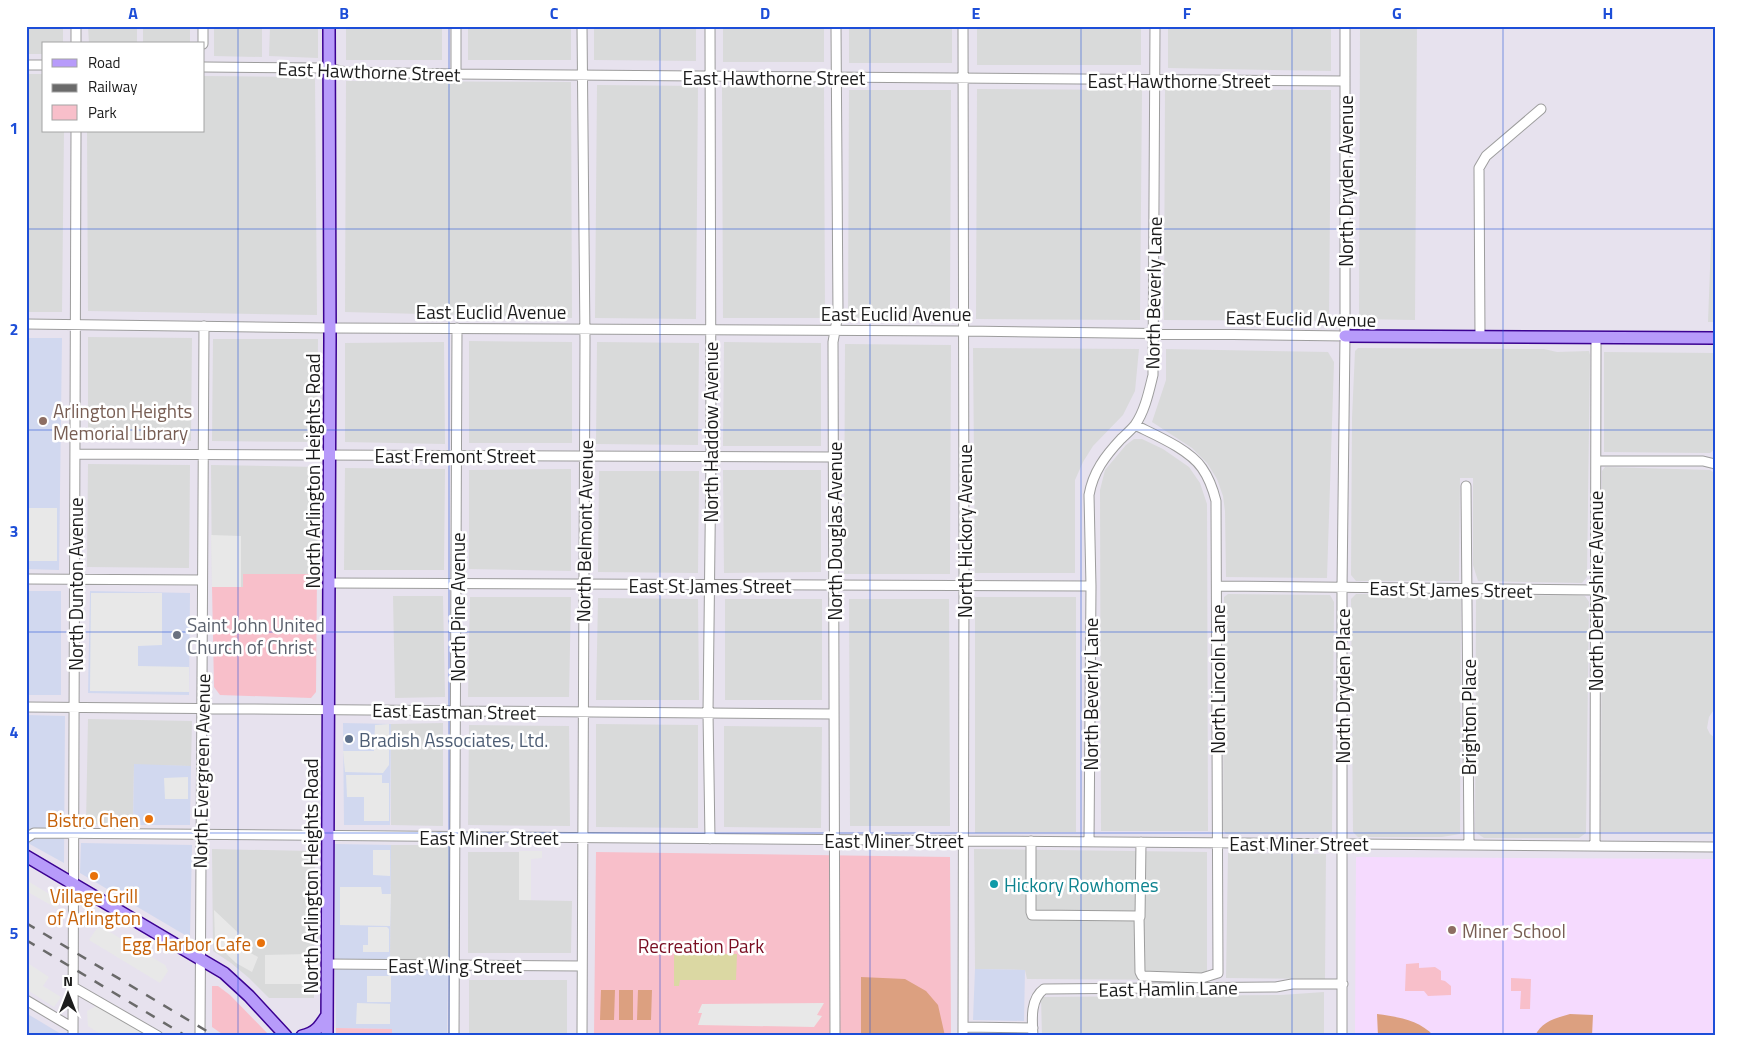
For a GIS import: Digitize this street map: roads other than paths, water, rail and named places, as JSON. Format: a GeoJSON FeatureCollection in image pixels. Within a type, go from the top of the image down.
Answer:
{"type":"FeatureCollection","features":[{"type":"Feature","properties":{"kind":"main road","name":"North Arlington Heights Road"},"geometry":{"type":"LineString","coordinates":[[327,1036],[330,455],[329,26]]}},
{"type":"Feature","properties":{"kind":"main road","name":"East Euclid Avenue"},"geometry":{"type":"LineString","coordinates":[[1345,336],[1715,338]]}},
{"type":"Feature","properties":{"kind":"main road"},"geometry":{"type":"LineString","coordinates":[[26,856],[200,959],[233,981],[286,1036]]}},
{"type":"Feature","properties":{"kind":"main road"},"geometry":{"type":"LineString","coordinates":[[302,1036],[317,1030],[327,1014]]}},
{"type":"Feature","properties":{"kind":"street"},"geometry":{"type":"LineString","coordinates":[[76,26],[76,42]]}},
{"type":"Feature","properties":{"kind":"street"},"geometry":{"type":"LineString","coordinates":[[203,26],[203,42]]}},
{"type":"Feature","properties":{"kind":"street"},"geometry":{"type":"LineString","coordinates":[[456,26],[456,74]]}},
{"type":"Feature","properties":{"kind":"street","name":"North Belmont Avenue"},"geometry":{"type":"LineString","coordinates":[[582,26],[585,329],[582,1036]]}},
{"type":"Feature","properties":{"kind":"street","name":"North Haddow Avenue"},"geometry":{"type":"LineString","coordinates":[[710,26],[711,456],[708,713],[710,839]]}},
{"type":"Feature","properties":{"kind":"street","name":"North Douglas Avenue"},"geometry":{"type":"LineString","coordinates":[[835,1036],[834,342],[838,314],[836,26]]}},
{"type":"Feature","properties":{"kind":"street","name":"North Hickory Avenue"},"geometry":{"type":"LineString","coordinates":[[963,26],[963,1032]]}},
{"type":"Feature","properties":{"kind":"street","name":"North Beverly Lane"},"geometry":{"type":"LineString","coordinates":[[1088,842],[1089,495],[1098,466],[1135,425],[1148,396],[1153,374],[1155,26]]}},
{"type":"Feature","properties":{"kind":"street","name":"North Dryden Avenue"},"geometry":{"type":"LineString","coordinates":[[1345,26],[1345,336]]}},
{"type":"Feature","properties":{"kind":"street"},"geometry":{"type":"LineString","coordinates":[[26,65],[42,65]]}},
{"type":"Feature","properties":{"kind":"street","name":"East Hawthorne Street"},"geometry":{"type":"LineString","coordinates":[[205,67],[329,68],[346,72],[582,76],[1345,82]]}},
{"type":"Feature","properties":{"kind":"street"},"geometry":{"type":"LineString","coordinates":[[1480,336],[1479,168],[1486,156],[1540,109]]}},
{"type":"Feature","properties":{"kind":"street","name":"North Dunton Avenue"},"geometry":{"type":"LineString","coordinates":[[73,1032],[76,132]]}},
{"type":"Feature","properties":{"kind":"street","name":"East Euclid Avenue"},"geometry":{"type":"LineString","coordinates":[[26,324],[330,328],[964,330],[1345,336]]}},
{"type":"Feature","properties":{"kind":"street","name":"North Evergreen Avenue"},"geometry":{"type":"LineString","coordinates":[[200,1036],[204,326]]}},
{"type":"Feature","properties":{"kind":"street","name":"North Pine Avenue"},"geometry":{"type":"LineString","coordinates":[[454,1036],[458,711],[456,584],[458,328]]}},
{"type":"Feature","properties":{"kind":"street","name":"North Dryden Place"},"geometry":{"type":"LineString","coordinates":[[1342,1036],[1342,588],[1345,336]]}},
{"type":"Feature","properties":{"kind":"street","name":"North Derbyshire Avenue"},"geometry":{"type":"LineString","coordinates":[[1595,846],[1596,337]]}},
{"type":"Feature","properties":{"kind":"street","name":"North Lincoln Lane"},"geometry":{"type":"LineString","coordinates":[[1135,425],[1182,450],[1201,466],[1212,487],[1217,514],[1218,973],[1202,978],[1142,976],[1140,972],[1140,917]]}},
{"type":"Feature","properties":{"kind":"street","name":"East Fremont Street"},"geometry":{"type":"LineString","coordinates":[[76,454],[834,457]]}},
{"type":"Feature","properties":{"kind":"street"},"geometry":{"type":"LineString","coordinates":[[1596,460],[1703,461],[1715,464]]}},
{"type":"Feature","properties":{"kind":"street","name":"Brighton Place"},"geometry":{"type":"LineString","coordinates":[[1466,486],[1469,845]]}},
{"type":"Feature","properties":{"kind":"street"},"geometry":{"type":"LineString","coordinates":[[26,579],[202,580]]}},
{"type":"Feature","properties":{"kind":"street","name":"East St James Street"},"geometry":{"type":"LineString","coordinates":[[329,583],[1090,586]]}},
{"type":"Feature","properties":{"kind":"street","name":"East St James Street"},"geometry":{"type":"LineString","coordinates":[[1216,586],[1595,590]]}},
{"type":"Feature","properties":{"kind":"street","name":"East Eastman Street"},"geometry":{"type":"LineString","coordinates":[[26,707],[834,714]]}},
{"type":"Feature","properties":{"kind":"street","name":"East Miner Street"},"geometry":{"type":"LineString","coordinates":[[26,838],[34,833],[1715,846]]}},
{"type":"Feature","properties":{"kind":"street"},"geometry":{"type":"LineString","coordinates":[[1031,841],[1032,915],[1135,915],[1140,917],[1141,842]]}},
{"type":"Feature","properties":{"kind":"street","name":"East Wing Street"},"geometry":{"type":"LineString","coordinates":[[328,964],[582,966]]}},
{"type":"Feature","properties":{"kind":"street","name":"East Hamlin Lane"},"geometry":{"type":"LineString","coordinates":[[1033,1032],[1034,1000],[1044,990],[1276,987],[1292,984],[1343,984]]}},
{"type":"Feature","properties":{"kind":"street"},"geometry":{"type":"LineString","coordinates":[[73,987],[158,1036]]}},
{"type":"Feature","properties":{"kind":"street"},"geometry":{"type":"LineString","coordinates":[[26,1000],[73,1032]]}},
{"type":"Feature","properties":{"kind":"street"},"geometry":{"type":"LineString","coordinates":[[963,1032],[1033,1032]]}},
{"type":"Feature","properties":{"kind":"railway"},"geometry":{"type":"LineString","coordinates":[[26,923],[215,1036]]}},
{"type":"Feature","properties":{"kind":"railway"},"geometry":{"type":"LineString","coordinates":[[26,940],[186,1036]]}},
{"type":"Feature","properties":{"kind":"place","name":"Arlington Heights Memorial Library"},"geometry":{"type":"Point","coordinates":[43,421]}},
{"type":"Feature","properties":{"kind":"place","name":"Saint John United Church of Christ"},"geometry":{"type":"Point","coordinates":[177,635]}},
{"type":"Feature","properties":{"kind":"place","name":"Bradish Associates, Ltd."},"geometry":{"type":"Point","coordinates":[349,739]}},
{"type":"Feature","properties":{"kind":"place","name":"Bistro Chen"},"geometry":{"type":"Point","coordinates":[149,819]}},
{"type":"Feature","properties":{"kind":"place","name":"Village Grill of Arlington"},"geometry":{"type":"Point","coordinates":[94,876]}},
{"type":"Feature","properties":{"kind":"place","name":"Hickory Rowhomes"},"geometry":{"type":"Point","coordinates":[994,884]}},
{"type":"Feature","properties":{"kind":"place","name":"Miner School"},"geometry":{"type":"Point","coordinates":[1452,930]}},
{"type":"Feature","properties":{"kind":"place","name":"Egg Harbor Cafe"},"geometry":{"type":"Point","coordinates":[261,943]}},
{"type":"Feature","properties":{"kind":"park label","name":"Recreation Park"},"geometry":{"type":"Point","coordinates":[701,945]}}]}
